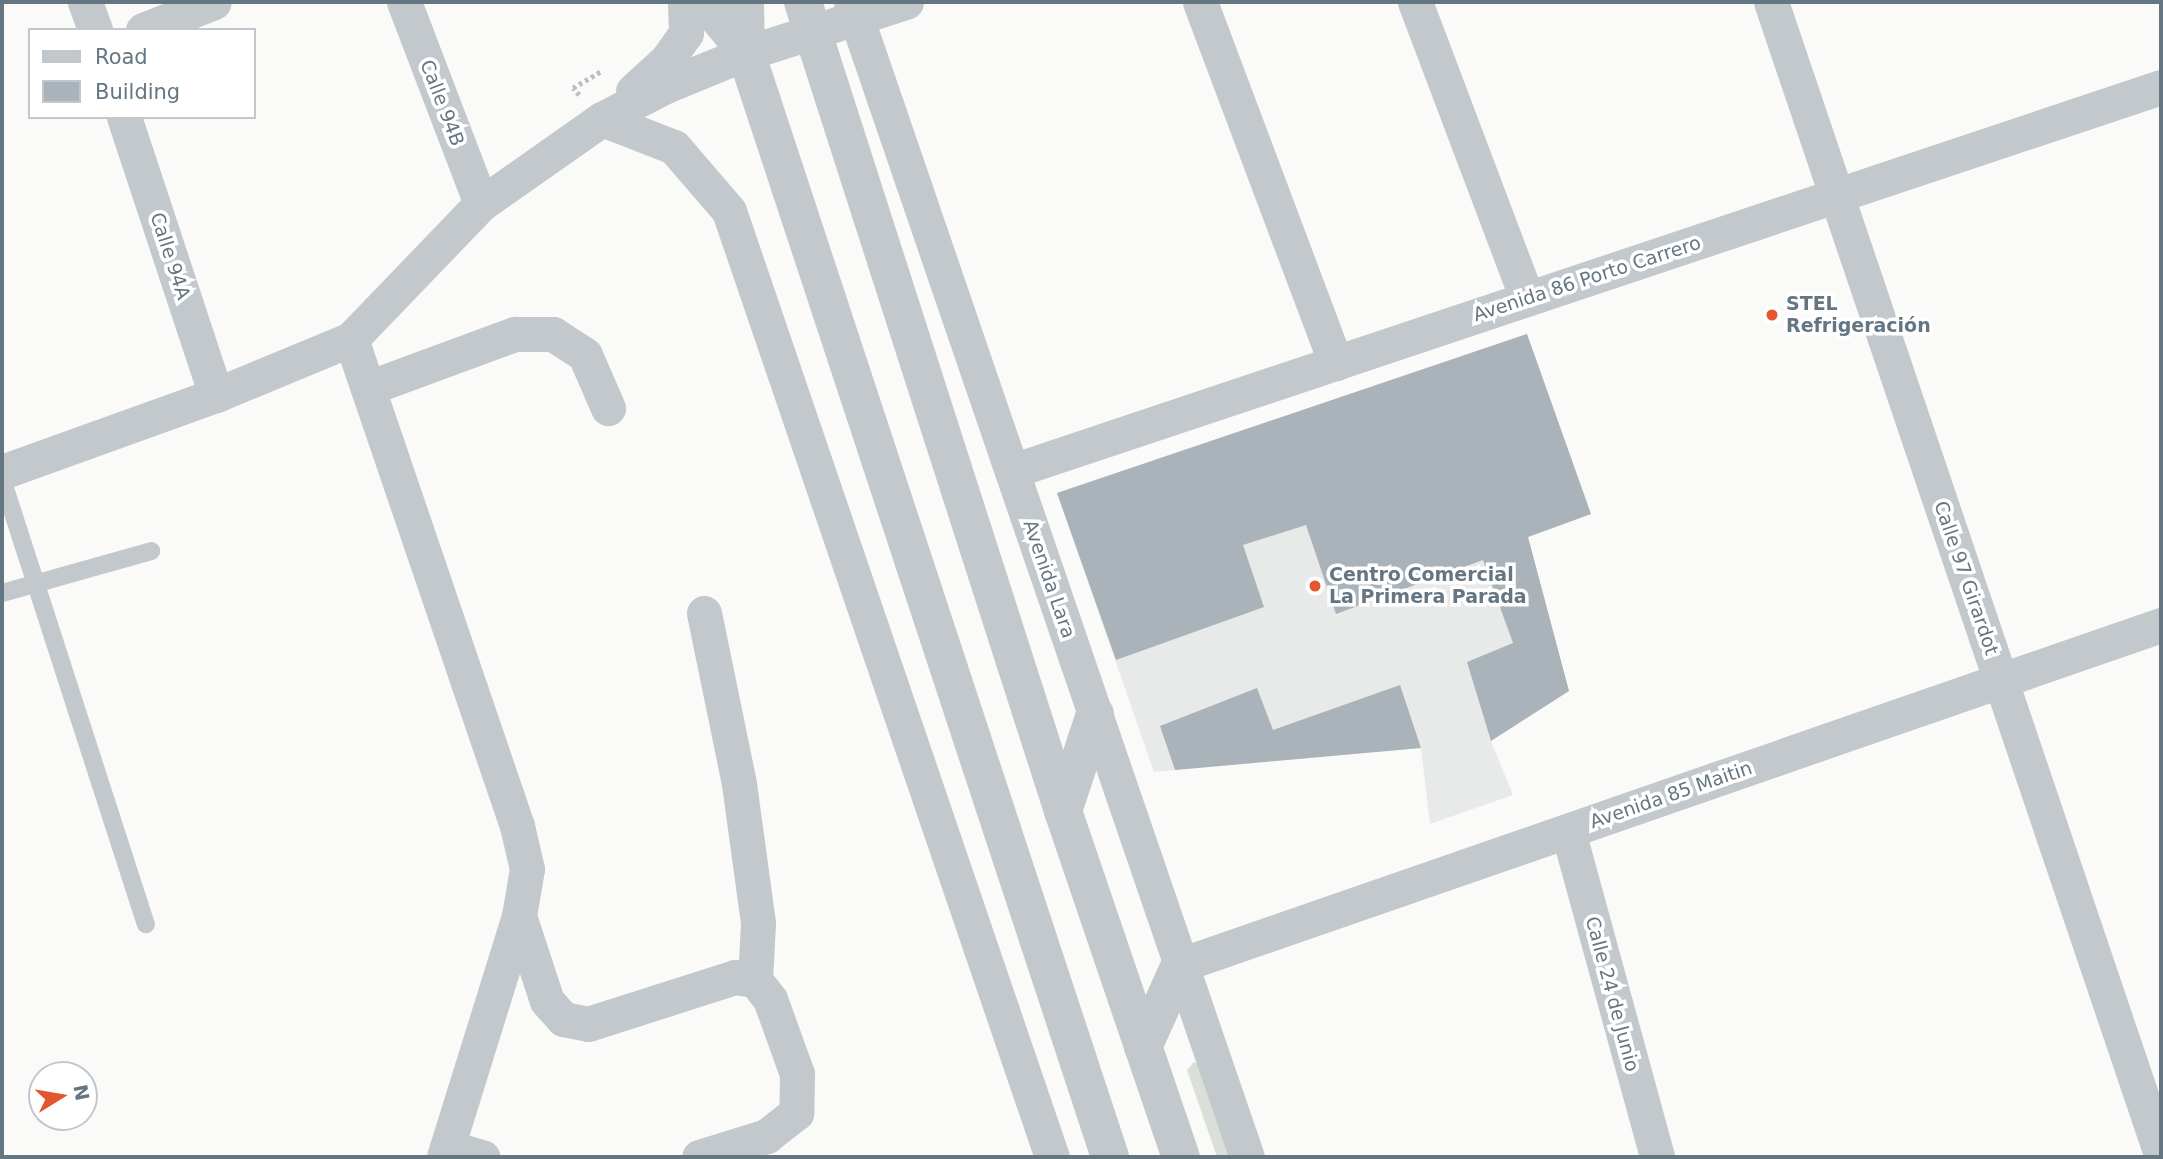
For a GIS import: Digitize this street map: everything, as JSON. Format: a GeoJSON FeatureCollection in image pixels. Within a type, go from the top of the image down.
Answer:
{"type":"FeatureCollection","features":[{"type":"Feature","properties":{"kind":"street"},"geometry":{"type":"LineString","coordinates":[[85,2],[94,28]]}},
{"type":"Feature","properties":{"kind":"street"},"geometry":{"type":"LineString","coordinates":[[148,28],[214,2]]}},
{"type":"Feature","properties":{"kind":"street","name":"Calle 94B"},"geometry":{"type":"LineString","coordinates":[[404,2],[481,204]]}},
{"type":"Feature","properties":{"kind":"street"},"geometry":{"type":"LineString","coordinates":[[2,472],[216,395],[351,339],[481,204],[602,119],[667,60],[686,33],[685,2]]}},
{"type":"Feature","properties":{"kind":"street"},"geometry":{"type":"LineString","coordinates":[[703,2],[747,53]]}},
{"type":"Feature","properties":{"kind":"street"},"geometry":{"type":"LineString","coordinates":[[745,2],[747,53],[1110,1157]]}},
{"type":"Feature","properties":{"kind":"street"},"geometry":{"type":"LineString","coordinates":[[602,119],[668,85],[747,53],[808,16],[906,2]]}},
{"type":"Feature","properties":{"kind":"street"},"geometry":{"type":"LineString","coordinates":[[1200,2],[1336,363]]}},
{"type":"Feature","properties":{"kind":"street"},"geometry":{"type":"LineString","coordinates":[[1415,2],[1528,299]]}},
{"type":"Feature","properties":{"kind":"street","name":"Calle 97 Girardot"},"geometry":{"type":"LineString","coordinates":[[1771,2],[2161,1154]]}},
{"type":"Feature","properties":{"kind":"street","name":"Avenida Lara"},"geometry":{"type":"LineString","coordinates":[[854,10],[1247,1157]]}},
{"type":"Feature","properties":{"kind":"street"},"geometry":{"type":"LineString","coordinates":[[808,16],[1063,811],[1181,1157]]}},
{"type":"Feature","properties":{"kind":"street","name":"Avenida 86 Porto Carrero"},"geometry":{"type":"LineString","coordinates":[[1012,471],[2161,87]]}},
{"type":"Feature","properties":{"kind":"street","name":"Calle 94A"},"geometry":{"type":"LineString","coordinates":[[125,119],[216,395]]}},
{"type":"Feature","properties":{"kind":"street"},"geometry":{"type":"LineString","coordinates":[[602,119],[674,147],[729,211],[1052,1157]]}},
{"type":"Feature","properties":{"kind":"street"},"geometry":{"type":"LineString","coordinates":[[368,388],[515,334],[554,334],[585,355],[608,408]]}},
{"type":"Feature","properties":{"kind":"street"},"geometry":{"type":"LineString","coordinates":[[351,339],[517,826],[527,869],[519,916],[446,1152],[483,1157]]}},
{"type":"Feature","properties":{"kind":"street"},"geometry":{"type":"LineString","coordinates":[[699,1157],[767,1136],[796,1113],[797,1074],[770,999],[755,980],[758,923],[739,784],[704,613]]}},
{"type":"Feature","properties":{"kind":"street","name":"Avenida 85 Maitin"},"geometry":{"type":"LineString","coordinates":[[1180,965],[2161,625]]}},
{"type":"Feature","properties":{"kind":"street"},"geometry":{"type":"LineString","coordinates":[[1063,811],[1095,714]]}},
{"type":"Feature","properties":{"kind":"street","name":"Calle 24 de Junio"},"geometry":{"type":"LineString","coordinates":[[1568,831],[1657,1157]]}},
{"type":"Feature","properties":{"kind":"street"},"geometry":{"type":"LineString","coordinates":[[519,916],[547,1001],[563,1020],[588,1024],[735,977],[755,980]]}},
{"type":"Feature","properties":{"kind":"street"},"geometry":{"type":"LineString","coordinates":[[1143,1047],[1180,965]]}},
{"type":"Feature","properties":{"kind":"lane"},"geometry":{"type":"LineString","coordinates":[[2,479],[146,924]]}},
{"type":"Feature","properties":{"kind":"lane"},"geometry":{"type":"LineString","coordinates":[[2,593],[151,551]]}},
{"type":"Feature","properties":{"kind":"shaded area","name":"Centro Comercial La Primera Parada"},"geometry":{"type":"Polygon","coordinates":[[[1527,334],[1591,514],[1528,537],[1569,691],[1491,741],[1513,795],[1430,824],[1421,748],[1154,772],[1057,493],[1527,334]]]}},
{"type":"Feature","properties":{"kind":"shaded area"},"geometry":{"type":"Polygon","coordinates":[[[1194,1062],[1199,1064],[1232,1157],[1217,1157],[1187,1070],[1194,1062]]]}},
{"type":"Feature","properties":{"kind":"building","name":"Centro Comercial La Primera Parada"},"geometry":{"type":"Polygon","coordinates":[[[1527,334],[1591,514],[1528,537],[1569,691],[1491,741],[1467,662],[1513,643],[1483,560],[1336,614],[1306,525],[1243,545],[1264,607],[1116,660],[1057,493],[1527,334]]]}},
{"type":"Feature","properties":{"kind":"building"},"geometry":{"type":"Polygon","coordinates":[[[1400,685],[1421,748],[1175,770],[1160,726],[1257,688],[1273,730],[1400,685]]]}},
{"type":"Feature","properties":{"kind":"place","name":"STEL Refrigeración"},"geometry":{"type":"Point","coordinates":[1772,315]}},
{"type":"Feature","properties":{"kind":"place","name":"Centro Comercial La Primera Parada"},"geometry":{"type":"Point","coordinates":[1315,586]}}]}
